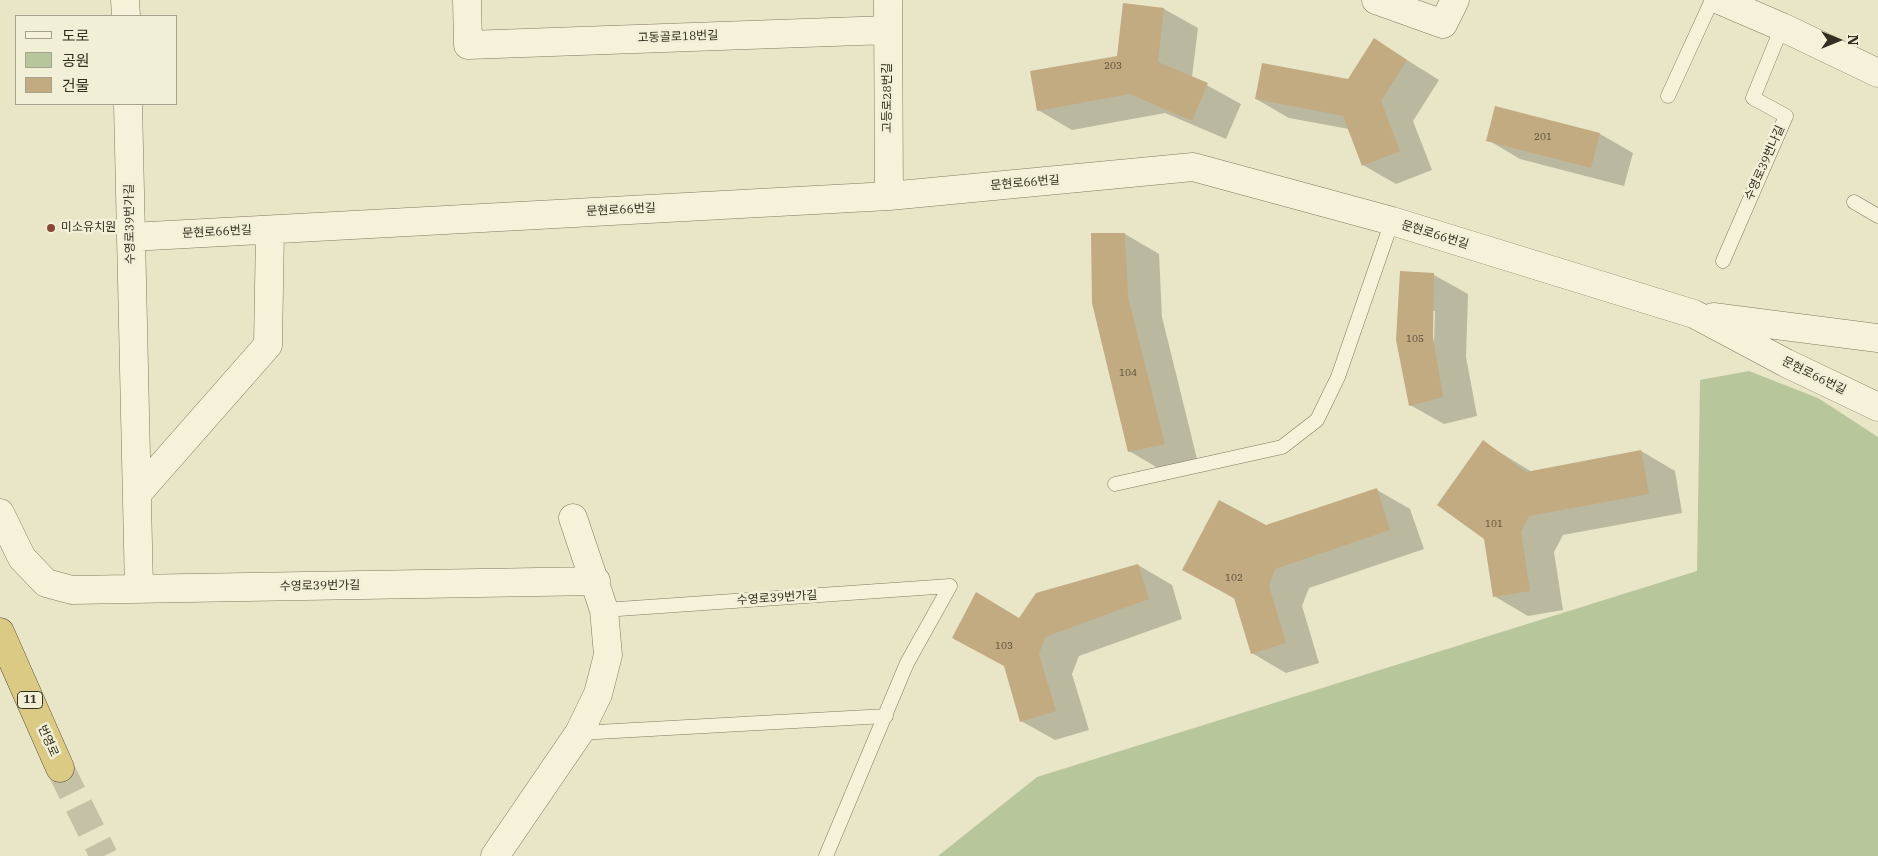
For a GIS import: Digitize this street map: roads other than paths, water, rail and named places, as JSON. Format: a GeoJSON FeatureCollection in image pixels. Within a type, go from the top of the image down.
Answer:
{"type":"FeatureCollection","features":[{"type":"Feature","properties":{"kind":"highway","name":"번영로"},"geometry":{"type":"LineString","coordinates":[[0,632],[60,768]]}},
{"type":"Feature","properties":{"kind":"street"},"geometry":{"type":"LineString","coordinates":[[125,0],[126,15]]}},
{"type":"Feature","properties":{"kind":"street","name":"고동골로18번길"},"geometry":{"type":"LineString","coordinates":[[467,0],[468,45],[888,30]]}},
{"type":"Feature","properties":{"kind":"street","name":"고등로28번길"},"geometry":{"type":"LineString","coordinates":[[888,0],[889,196]]}},
{"type":"Feature","properties":{"kind":"street"},"geometry":{"type":"LineString","coordinates":[[1376,0],[1443,24],[1455,0]]}},
{"type":"Feature","properties":{"kind":"street"},"geometry":{"type":"LineString","coordinates":[[1719,0],[1782,27],[1878,73]]}},
{"type":"Feature","properties":{"kind":"street","name":"수영로39번가길"},"geometry":{"type":"LineString","coordinates":[[128,105],[138,589],[596,581]]}},
{"type":"Feature","properties":{"kind":"street","name":"문현로66번길"},"geometry":{"type":"LineString","coordinates":[[130,237],[889,196],[1192,167],[1392,221],[1694,314],[1786,362],[1878,406]]}},
{"type":"Feature","properties":{"kind":"street"},"geometry":{"type":"LineString","coordinates":[[137,494],[268,345],[270,230]]}},
{"type":"Feature","properties":{"kind":"street"},"geometry":{"type":"LineString","coordinates":[[1694,314],[1878,338]]}},
{"type":"Feature","properties":{"kind":"street"},"geometry":{"type":"LineString","coordinates":[[0,513],[22,558],[46,583],[72,590],[138,589]]}},
{"type":"Feature","properties":{"kind":"street"},"geometry":{"type":"LineString","coordinates":[[495,856],[579,733],[598,694],[608,655],[604,610],[596,581],[573,518]]}},
{"type":"Feature","properties":{"kind":"lane"},"geometry":{"type":"LineString","coordinates":[[1668,96],[1712,0]]}},
{"type":"Feature","properties":{"kind":"lane","name":"수영로39번나길"},"geometry":{"type":"LineString","coordinates":[[1723,260],[1786,116],[1753,98],[1782,27]]}},
{"type":"Feature","properties":{"kind":"lane"},"geometry":{"type":"LineString","coordinates":[[1854,202],[1878,216]]}},
{"type":"Feature","properties":{"kind":"lane"},"geometry":{"type":"LineString","coordinates":[[1115,484],[1282,447],[1317,420],[1338,377],[1392,221]]}},
{"type":"Feature","properties":{"kind":"lane","name":"수영로39번가길"},"geometry":{"type":"LineString","coordinates":[[604,610],[950,586],[908,663],[886,716]]}},
{"type":"Feature","properties":{"kind":"lane"},"geometry":{"type":"LineString","coordinates":[[579,733],[886,716],[826,856]]}},
{"type":"Feature","properties":{"kind":"tunnel"},"geometry":{"type":"LineString","coordinates":[[60,768],[104,856]]}},
{"type":"Feature","properties":{"kind":"place","name":"미소유치원"},"geometry":{"type":"Point","coordinates":[51,228]}}]}
